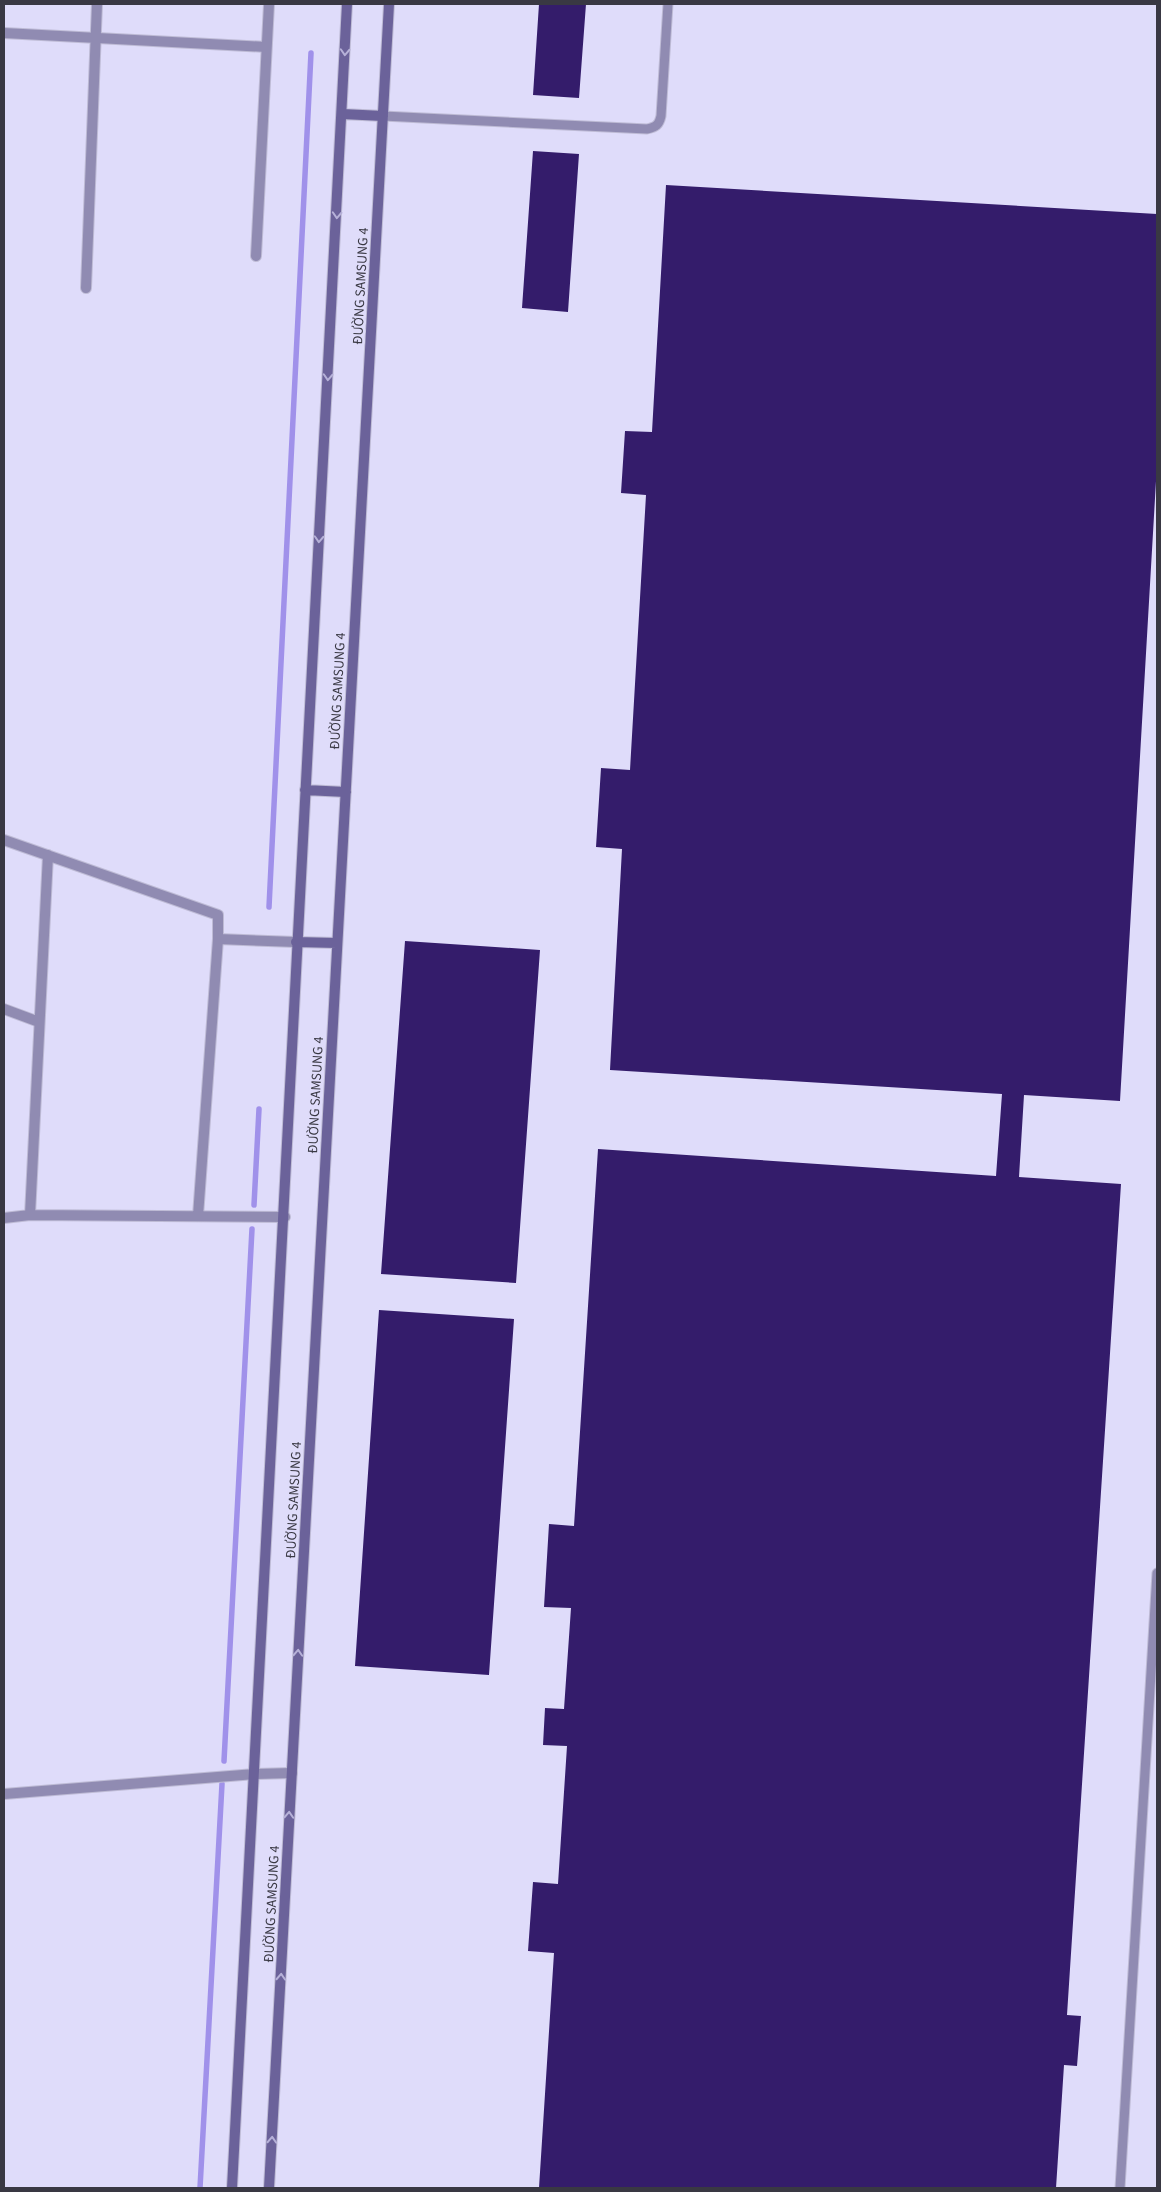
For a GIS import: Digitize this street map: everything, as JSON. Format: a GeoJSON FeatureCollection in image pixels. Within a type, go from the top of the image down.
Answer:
{"type":"FeatureCollection","features":[{"type":"Feature","properties":{"kind":"main road","name":"ĐƯỜNG SAMSUNG 4"},"geometry":{"type":"LineString","coordinates":[[232,2188],[285,1218],[296,942],[347,4]]}},
{"type":"Feature","properties":{"kind":"main road","name":"ĐƯỜNG SAMSUNG 4"},"geometry":{"type":"LineString","coordinates":[[269,2188],[389,4]]}},
{"type":"Feature","properties":{"kind":"main road"},"geometry":{"type":"LineString","coordinates":[[342,114],[383,116]]}},
{"type":"Feature","properties":{"kind":"main road"},"geometry":{"type":"LineString","coordinates":[[305,790],[346,792]]}},
{"type":"Feature","properties":{"kind":"main road"},"geometry":{"type":"LineString","coordinates":[[296,942],[337,943]]}},
{"type":"Feature","properties":{"kind":"street"},"geometry":{"type":"LineString","coordinates":[[86,288],[96,4]]}},
{"type":"Feature","properties":{"kind":"street"},"geometry":{"type":"LineString","coordinates":[[256,256],[269,4]]}},
{"type":"Feature","properties":{"kind":"street"},"geometry":{"type":"LineString","coordinates":[[4,33],[266,47]]}},
{"type":"Feature","properties":{"kind":"street"},"geometry":{"type":"LineString","coordinates":[[4,840],[218,915],[218,938],[198,1216]]}},
{"type":"Feature","properties":{"kind":"street"},"geometry":{"type":"LineString","coordinates":[[30,1215],[48,855]]}},
{"type":"Feature","properties":{"kind":"street"},"geometry":{"type":"LineString","coordinates":[[218,938],[296,942]]}},
{"type":"Feature","properties":{"kind":"street"},"geometry":{"type":"LineString","coordinates":[[4,1009],[40,1022]]}},
{"type":"Feature","properties":{"kind":"street"},"geometry":{"type":"LineString","coordinates":[[4,1218],[30,1215],[285,1218]]}},
{"type":"Feature","properties":{"kind":"street"},"geometry":{"type":"LineString","coordinates":[[4,1794],[255,1774],[292,1773]]}},
{"type":"Feature","properties":{"kind":"lane"},"geometry":{"type":"LineString","coordinates":[[383,116],[647,129],[655,127],[659,123],[661,116],[668,4]]}},
{"type":"Feature","properties":{"kind":"lane"},"geometry":{"type":"LineString","coordinates":[[1120,2188],[1157,1573]]}},
{"type":"Feature","properties":{"kind":"building"},"geometry":{"type":"Polygon","coordinates":[[[539,4],[586,4],[579,98],[533,95],[539,4]]]}},
{"type":"Feature","properties":{"kind":"building"},"geometry":{"type":"Polygon","coordinates":[[[533,151],[579,154],[568,312],[522,308],[533,151]]]}},
{"type":"Feature","properties":{"kind":"building"},"geometry":{"type":"Polygon","coordinates":[[[666,185],[1157,214],[1157,464],[1120,1101],[1024,1095],[1019,1177],[1121,1184],[1067,2015],[1081,2016],[1077,2066],[1064,2065],[1056,2188],[539,2188],[554,1953],[528,1951],[533,1882],[558,1884],[567,1746],[543,1745],[545,1708],[564,1709],[571,1608],[544,1607],[549,1524],[574,1526],[598,1149],[996,1176],[1002,1094],[610,1070],[622,849],[596,847],[601,768],[630,770],[646,495],[621,493],[625,431],[652,432],[666,185]]]}},
{"type":"Feature","properties":{"kind":"building"},"geometry":{"type":"Polygon","coordinates":[[[405,941],[540,950],[516,1283],[381,1274],[405,941]]]}},
{"type":"Feature","properties":{"kind":"building"},"geometry":{"type":"Polygon","coordinates":[[[379,1310],[514,1319],[489,1675],[355,1666],[379,1310]]]}},
{"type":"Feature","properties":{"kind":"waterway"},"geometry":{"type":"LineString","coordinates":[[269,907],[311,53]]}},
{"type":"Feature","properties":{"kind":"waterway"},"geometry":{"type":"LineString","coordinates":[[254,1205],[259,1109]]}},
{"type":"Feature","properties":{"kind":"waterway"},"geometry":{"type":"LineString","coordinates":[[224,1761],[252,1229]]}},
{"type":"Feature","properties":{"kind":"waterway"},"geometry":{"type":"LineString","coordinates":[[200,2188],[222,1784]]}}]}
